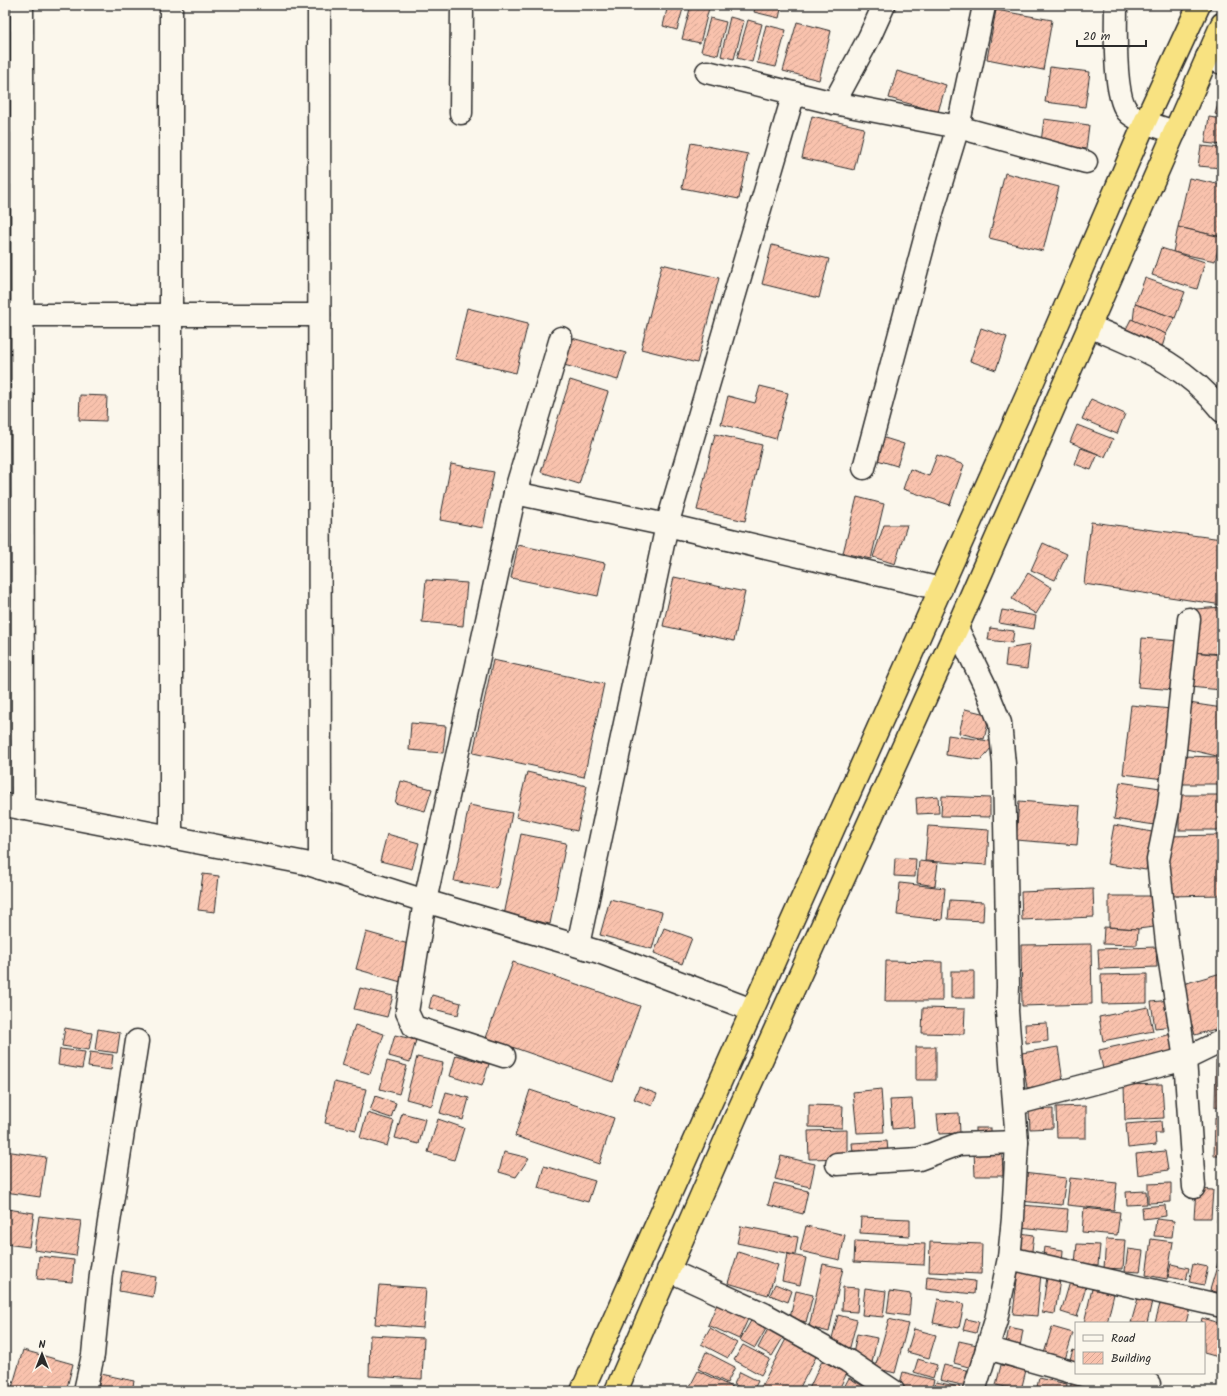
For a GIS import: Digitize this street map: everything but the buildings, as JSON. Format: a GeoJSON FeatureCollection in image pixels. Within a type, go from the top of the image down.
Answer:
{"type":"FeatureCollection","features":[{"type":"Feature","properties":{"kind":"highway"},"geometry":{"type":"LineString","coordinates":[[582,1391],[1032,385],[1145,122],[1199,5]]}},
{"type":"Feature","properties":{"kind":"highway"},"geometry":{"type":"LineString","coordinates":[[616,1391],[668,1270],[957,628],[1175,132],[1214,60],[1222,24]]}},
{"type":"Feature","properties":{"kind":"street"},"geometry":{"type":"LineString","coordinates":[[22,5],[14,315],[14,807],[305,863],[425,901],[578,945],[752,1010]]}},
{"type":"Feature","properties":{"kind":"street"},"geometry":{"type":"LineString","coordinates":[[171,5],[171,837]]}},
{"type":"Feature","properties":{"kind":"street"},"geometry":{"type":"LineString","coordinates":[[319,5],[320,868]]}},
{"type":"Feature","properties":{"kind":"street"},"geometry":{"type":"LineString","coordinates":[[461,113],[462,5]]}},
{"type":"Feature","properties":{"kind":"street"},"geometry":{"type":"LineString","coordinates":[[834,103],[869,38],[884,5]]}},
{"type":"Feature","properties":{"kind":"street"},"geometry":{"type":"LineString","coordinates":[[1116,5],[1116,46],[1121,97],[1128,112],[1145,122],[1175,132]]}},
{"type":"Feature","properties":{"kind":"street"},"geometry":{"type":"LineString","coordinates":[[864,468],[933,210],[958,127],[984,6]]}},
{"type":"Feature","properties":{"kind":"street"},"geometry":{"type":"LineString","coordinates":[[707,72],[834,103],[958,127],[1086,162]]}},
{"type":"Feature","properties":{"kind":"street"},"geometry":{"type":"LineString","coordinates":[[578,945],[667,525],[794,93]]}},
{"type":"Feature","properties":{"kind":"street"},"geometry":{"type":"LineString","coordinates":[[14,315],[319,315]]}},
{"type":"Feature","properties":{"kind":"street"},"geometry":{"type":"LineString","coordinates":[[1089,326],[1161,358],[1188,376],[1209,394],[1222,411]]}},
{"type":"Feature","properties":{"kind":"street"},"geometry":{"type":"LineString","coordinates":[[504,1056],[414,1027],[407,1012],[425,901],[515,493],[561,338]]}},
{"type":"Feature","properties":{"kind":"street"},"geometry":{"type":"LineString","coordinates":[[515,493],[667,525],[941,589]]}},
{"type":"Feature","properties":{"kind":"street"},"geometry":{"type":"LineString","coordinates":[[1189,619],[1169,806],[1158,860],[1167,943],[1184,1059],[1194,1187]]}},
{"type":"Feature","properties":{"kind":"street"},"geometry":{"type":"LineString","coordinates":[[957,628],[986,688],[1000,724],[1004,764],[1008,986],[1007,1011],[1017,1142],[1009,1258],[996,1320],[974,1391]]}},
{"type":"Feature","properties":{"kind":"street"},"geometry":{"type":"LineString","coordinates":[[84,1391],[93,1355],[101,1274],[137,1041]]}},
{"type":"Feature","properties":{"kind":"street"},"geometry":{"type":"LineString","coordinates":[[1015,1104],[1184,1059],[1222,1041]]}},
{"type":"Feature","properties":{"kind":"street"},"geometry":{"type":"LineString","coordinates":[[836,1164],[919,1159],[960,1144],[1017,1142]]}},
{"type":"Feature","properties":{"kind":"street"},"geometry":{"type":"LineString","coordinates":[[1009,1258],[1222,1306]]}},
{"type":"Feature","properties":{"kind":"street"},"geometry":{"type":"LineString","coordinates":[[668,1270],[764,1314],[848,1361],[893,1391]]}},
{"type":"Feature","properties":{"kind":"street"},"geometry":{"type":"LineString","coordinates":[[987,1348],[1075,1373]]}},
{"type":"Feature","properties":{"kind":"street"},"geometry":{"type":"LineString","coordinates":[[1079,1374],[1111,1383],[1149,1384]]}}]}
